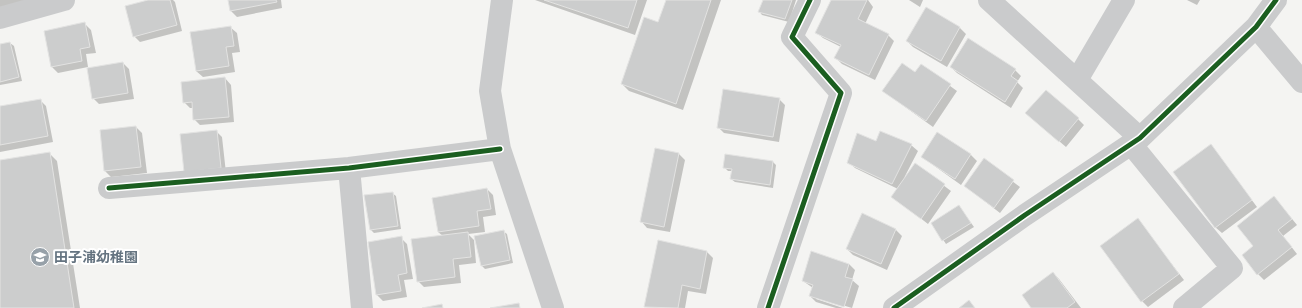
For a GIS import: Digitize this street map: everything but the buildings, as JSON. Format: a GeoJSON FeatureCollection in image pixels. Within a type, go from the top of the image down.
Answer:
{"type":"FeatureCollection","features":[{"type":"Feature","properties":{"kind":"street"},"geometry":{"type":"LineString","coordinates":[[0,18],[64,0]]}},
{"type":"Feature","properties":{"kind":"street"},"geometry":{"type":"LineString","coordinates":[[502,0],[490,90],[500,149],[553,308]]}},
{"type":"Feature","properties":{"kind":"street"},"geometry":{"type":"LineString","coordinates":[[768,308],[841,93],[792,37],[810,0]]}},
{"type":"Feature","properties":{"kind":"street"},"geometry":{"type":"LineString","coordinates":[[989,0],[1077,80],[1136,141],[1232,268],[1184,308]]}},
{"type":"Feature","properties":{"kind":"street"},"geometry":{"type":"LineString","coordinates":[[1077,80],[1124,0]]}},
{"type":"Feature","properties":{"kind":"street"},"geometry":{"type":"LineString","coordinates":[[894,308],[1025,215],[1136,141],[1256,28],[1276,0]]}},
{"type":"Feature","properties":{"kind":"street"},"geometry":{"type":"LineString","coordinates":[[1256,28],[1302,82]]}},
{"type":"Feature","properties":{"kind":"street"},"geometry":{"type":"LineString","coordinates":[[109,188],[349,168],[500,149]]}},
{"type":"Feature","properties":{"kind":"street"},"geometry":{"type":"LineString","coordinates":[[349,168],[362,308]]}},
{"type":"Feature","properties":{"kind":"cycle path"},"geometry":{"type":"LineString","coordinates":[[768,308],[841,93],[792,37],[810,0]]}},
{"type":"Feature","properties":{"kind":"cycle path"},"geometry":{"type":"LineString","coordinates":[[894,308],[1025,215],[1140,138],[1256,27],[1276,0]]}},
{"type":"Feature","properties":{"kind":"cycle path"},"geometry":{"type":"LineString","coordinates":[[109,188],[349,168],[500,149]]}},
{"type":"Feature","properties":{"kind":"place","name":"田子浦幼稚園"},"geometry":{"type":"Point","coordinates":[40,257]}}]}
